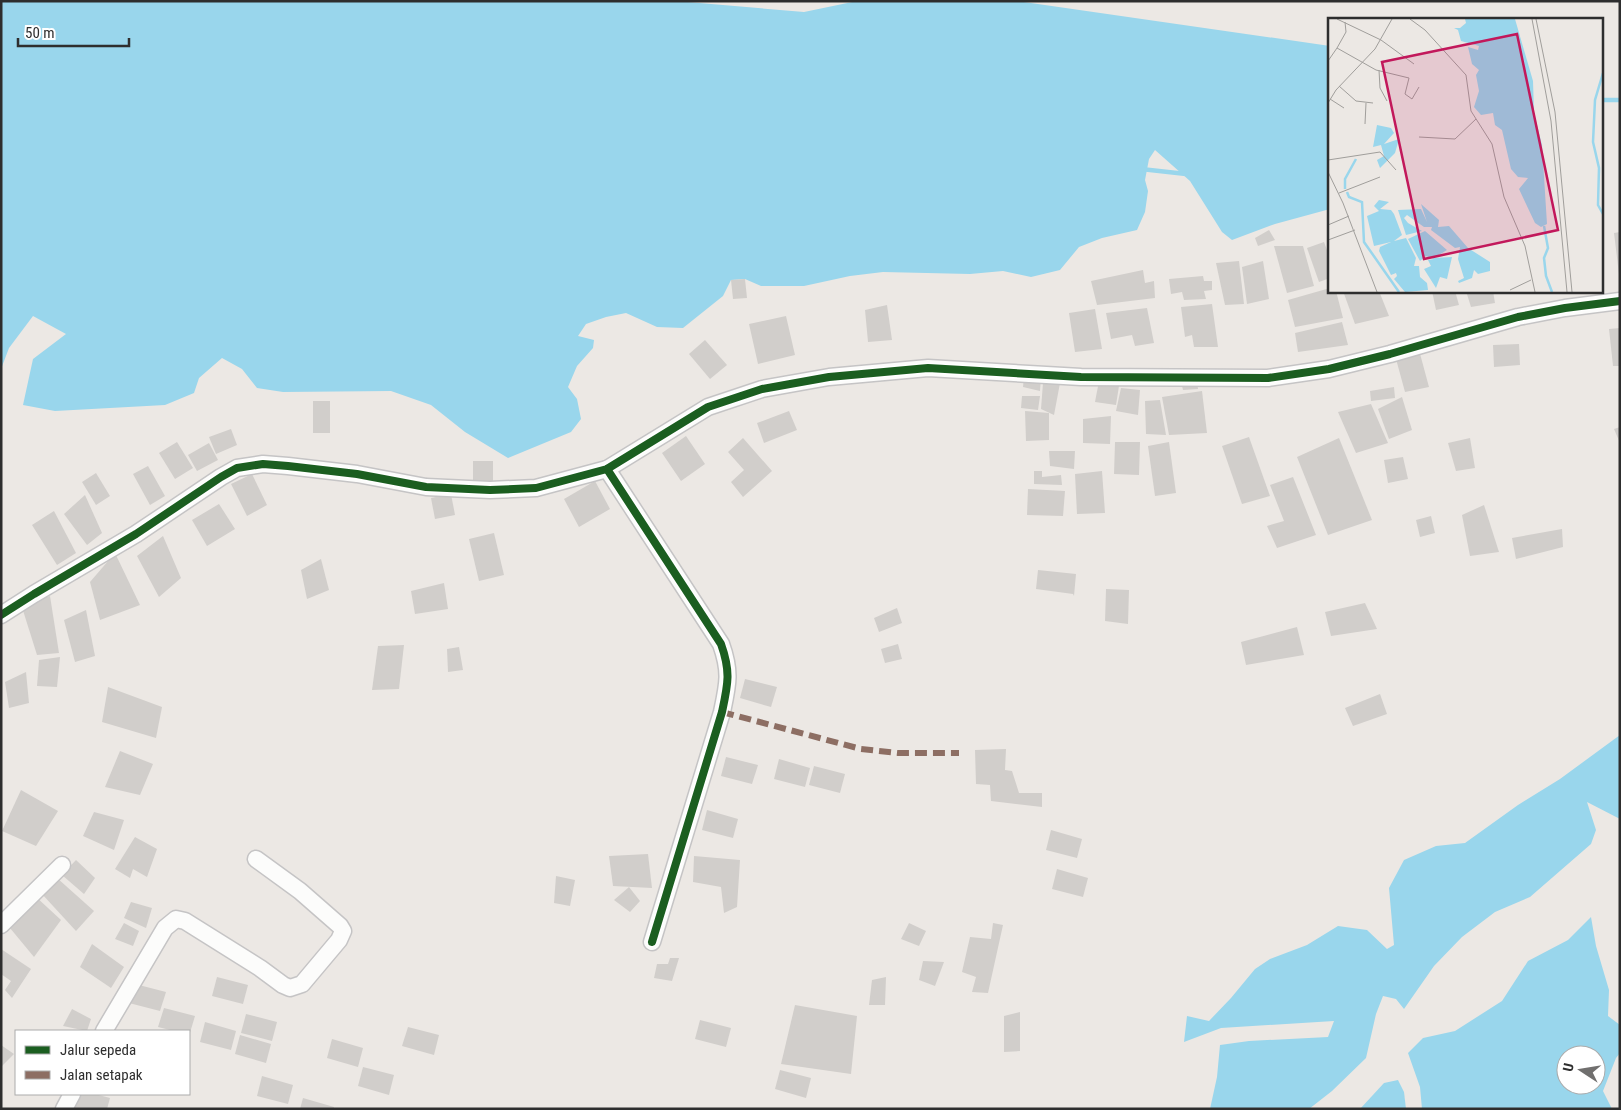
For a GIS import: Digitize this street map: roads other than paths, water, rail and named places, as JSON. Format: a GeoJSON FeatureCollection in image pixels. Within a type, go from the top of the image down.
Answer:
{"type":"FeatureCollection","features":[{"type":"Feature","properties":{"kind":"street"},"geometry":{"type":"LineString","coordinates":[[1,616],[34,594],[136,534],[237,468],[263,464],[357,474],[426,487],[490,490],[536,488],[607,469],[708,407],[762,389],[829,377],[928,368],[1081,377],[1282,377],[1329,369],[1390,354],[1518,317],[1565,308],[1620,301]]}},
{"type":"Feature","properties":{"kind":"street"},"geometry":{"type":"LineString","coordinates":[[607,469],[721,644],[727,661],[728,681],[722,712],[652,942]]}},
{"type":"Feature","properties":{"kind":"street"},"geometry":{"type":"LineString","coordinates":[[105,1030],[165,928],[176,919],[192,925],[260,968],[283,985],[290,988],[302,984],[339,940],[342,931],[340,926],[300,891],[256,859]]}},
{"type":"Feature","properties":{"kind":"street"},"geometry":{"type":"LineString","coordinates":[[1,925],[62,865]]}},
{"type":"Feature","properties":{"kind":"street"},"geometry":{"type":"LineString","coordinates":[[64,1109],[71,1095]]}},
{"type":"Feature","properties":{"kind":"water"},"geometry":{"type":"Polygon","coordinates":[[[1,1],[676,1],[804,12],[857,1],[1017,1],[1328,46],[1328,210],[1275,224],[1232,240],[1222,232],[1190,181],[1155,150],[1149,159],[1145,180],[1148,191],[1145,212],[1137,230],[1102,238],[1079,247],[1060,270],[1031,277],[1003,271],[970,274],[883,272],[850,276],[804,286],[761,286],[745,279],[731,280],[723,296],[683,328],[657,327],[626,313],[586,324],[578,336],[594,340],[593,348],[577,366],[568,387],[577,399],[581,419],[571,432],[508,458],[465,432],[431,405],[391,391],[283,392],[257,388],[242,369],[222,358],[199,378],[194,393],[165,405],[55,411],[23,405],[33,359],[66,334],[33,316],[9,348],[1,369],[1,1]]]}},
{"type":"Feature","properties":{"kind":"water"},"geometry":{"type":"Polygon","coordinates":[[[1620,735],[1620,819],[1587,802],[1596,830],[1591,844],[1530,897],[1495,912],[1462,937],[1434,966],[1404,1009],[1396,999],[1383,996],[1376,1014],[1366,1058],[1332,1091],[1309,1109],[1210,1109],[1217,1077],[1220,1045],[1249,1041],[1328,1037],[1334,1021],[1221,1028],[1184,1042],[1187,1016],[1209,1021],[1255,969],[1270,959],[1307,945],[1338,926],[1367,930],[1387,949],[1394,945],[1389,888],[1404,860],[1436,846],[1465,843],[1518,805],[1560,779],[1620,735]]]}},
{"type":"Feature","properties":{"kind":"water"},"geometry":{"type":"Polygon","coordinates":[[[1591,917],[1596,946],[1609,990],[1608,1016],[1620,1025],[1620,1053],[1616,1058],[1606,1083],[1606,1045],[1556,1045],[1556,1095],[1605,1095],[1612,1109],[1422,1109],[1420,1087],[1408,1053],[1423,1038],[1455,1031],[1502,1001],[1528,961],[1568,940],[1591,917]]]}},
{"type":"Feature","properties":{"kind":"water"},"geometry":{"type":"Polygon","coordinates":[[[1398,1080],[1404,1092],[1406,1109],[1360,1109],[1384,1083],[1398,1080]]]}},
{"type":"Feature","properties":{"kind":"waterway"},"geometry":{"type":"LineString","coordinates":[[1604,100],[1620,100]]}},
{"type":"Feature","properties":{"kind":"waterway"},"geometry":{"type":"LineString","coordinates":[[1141,169],[1186,174]]}}]}
